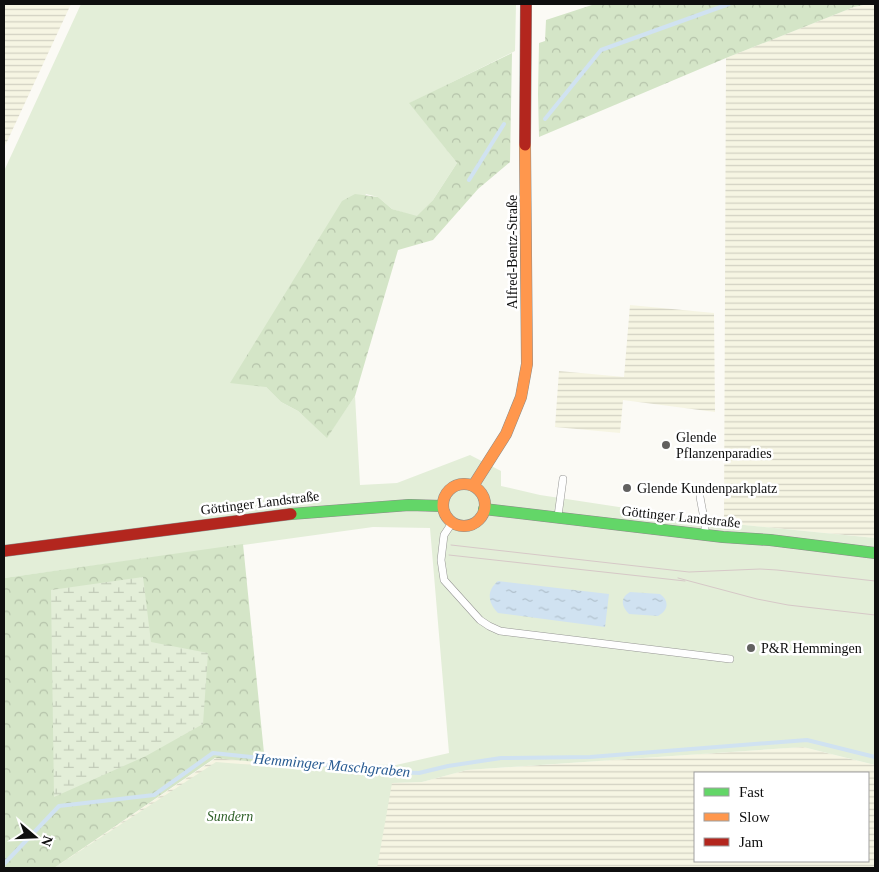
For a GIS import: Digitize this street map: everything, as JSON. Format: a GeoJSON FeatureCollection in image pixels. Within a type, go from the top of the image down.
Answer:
{"type":"FeatureCollection","features":[{"type":"Feature","properties":{"kind":"street","name":"Alfred-Bentz-Straße"},"geometry":{"type":"LineString","coordinates":[[473,486],[506,434],[521,397],[527,364],[526,4]]}},
{"type":"Feature","properties":{"kind":"street"},"geometry":{"type":"LineString","coordinates":[[464,484],[473,486],[484,498],[482,516],[472,525],[459,526],[452,523],[444,513],[442,506],[444,498],[448,491],[455,486],[464,484]]}},
{"type":"Feature","properties":{"kind":"street","name":"Göttinger Landstraße"},"geometry":{"type":"LineString","coordinates":[[4,551],[286,514],[409,505],[442,506]]}},
{"type":"Feature","properties":{"kind":"street","name":"Göttinger Landstraße"},"geometry":{"type":"LineString","coordinates":[[484,510],[875,553]]}},
{"type":"Feature","properties":{"kind":"lane"},"geometry":{"type":"LineString","coordinates":[[557,518],[563,480]]}},
{"type":"Feature","properties":{"kind":"lane"},"geometry":{"type":"LineString","coordinates":[[700,497],[705,535]]}},
{"type":"Feature","properties":{"kind":"lane"},"geometry":{"type":"LineString","coordinates":[[452,523],[444,535],[440,560],[444,580],[480,620],[489,626],[500,631],[730,659]]}},
{"type":"Feature","properties":{"kind":"green space"},"geometry":{"type":"Polygon","coordinates":[[[4,4],[71,4],[4,148],[4,4]]]}},
{"type":"Feature","properties":{"kind":"green space","name":"Sundern"},"geometry":{"type":"Polygon","coordinates":[[[81,4],[516,4],[515,51],[410,103],[457,163],[433,200],[417,217],[392,209],[378,197],[366,194],[266,387],[281,402],[298,411],[327,437],[355,396],[360,485],[397,483],[470,455],[501,471],[501,486],[540,495],[724,523],[875,538],[875,765],[803,747],[467,770],[422,782],[392,783],[377,868],[54,868],[216,762],[288,768],[265,763],[396,765],[449,753],[430,528],[373,527],[4,578],[4,171],[81,4]]]}},
{"type":"Feature","properties":{"kind":"green space"},"geometry":{"type":"Polygon","coordinates":[[[595,4],[868,4],[854,7],[726,58],[539,137],[539,43],[545,41],[546,20],[595,4]]]}},
{"type":"Feature","properties":{"kind":"green space"},"geometry":{"type":"Polygon","coordinates":[[[875,4],[875,538],[724,523],[726,58],[854,7],[875,4]]]}},
{"type":"Feature","properties":{"kind":"green space"},"geometry":{"type":"Polygon","coordinates":[[[512,53],[510,162],[478,189],[433,240],[398,250],[355,396],[327,438],[298,411],[281,402],[266,387],[230,383],[342,201],[355,194],[378,197],[392,209],[417,216],[433,200],[457,163],[409,103],[512,53]]]}},
{"type":"Feature","properties":{"kind":"green space"},"geometry":{"type":"Polygon","coordinates":[[[630,305],[714,313],[715,412],[623,400],[620,433],[555,427],[559,371],[624,377],[630,305]]]}},
{"type":"Feature","properties":{"kind":"green space"},"geometry":{"type":"Polygon","coordinates":[[[243,544],[265,763],[215,758],[54,868],[4,868],[4,578],[243,544]]]}},
{"type":"Feature","properties":{"kind":"green space"},"geometry":{"type":"Polygon","coordinates":[[[143,577],[151,642],[208,653],[203,724],[146,756],[54,797],[51,590],[143,577]]]}},
{"type":"Feature","properties":{"kind":"green space","name":"Sundern"},"geometry":{"type":"Polygon","coordinates":[[[803,747],[875,765],[875,868],[54,868],[216,758],[265,763],[369,783],[422,782],[467,770],[803,747]]]}},
{"type":"Feature","properties":{"kind":"water"},"geometry":{"type":"Polygon","coordinates":[[[498,581],[609,594],[605,627],[498,613],[490,601],[490,593],[498,581]]]}},
{"type":"Feature","properties":{"kind":"water"},"geometry":{"type":"Polygon","coordinates":[[[630,592],[660,594],[665,600],[666,609],[658,616],[629,614],[624,608],[623,599],[630,592]]]}},
{"type":"Feature","properties":{"kind":"waterway"},"geometry":{"type":"LineString","coordinates":[[545,119],[601,50],[729,4]]}},
{"type":"Feature","properties":{"kind":"waterway"},"geometry":{"type":"LineString","coordinates":[[469,180],[504,124]]}},
{"type":"Feature","properties":{"kind":"waterway","name":"Hemminger Maschgraben"},"geometry":{"type":"LineString","coordinates":[[4,864],[59,806],[154,795],[213,753],[393,772],[419,773],[448,766],[501,758],[590,757],[807,740],[875,757]]}},
{"type":"Feature","properties":{"kind":"tram line"},"geometry":{"type":"LineString","coordinates":[[451,545],[689,572],[760,569],[875,581]]}},
{"type":"Feature","properties":{"kind":"tram line"},"geometry":{"type":"LineString","coordinates":[[449,555],[685,581]]}},
{"type":"Feature","properties":{"kind":"tram line"},"geometry":{"type":"LineString","coordinates":[[678,578],[757,599],[788,605],[875,615]]}},
{"type":"Feature","properties":{"kind":"traffic: fast"},"geometry":{"type":"LineString","coordinates":[[291,514],[409,505],[442,506]]}},
{"type":"Feature","properties":{"kind":"traffic: fast"},"geometry":{"type":"LineString","coordinates":[[484,509],[875,553]]}},
{"type":"Feature","properties":{"kind":"traffic: slow"},"geometry":{"type":"LineString","coordinates":[[473,486],[506,434],[521,397],[527,364],[525,145]]}},
{"type":"Feature","properties":{"kind":"traffic: slow"},"geometry":{"type":"LineString","coordinates":[[468,484],[476,487],[482,493],[485,505],[482,517],[476,523],[460,526],[452,523],[446,517],[443,501],[446,493],[452,487],[468,484]]}},
{"type":"Feature","properties":{"kind":"traffic: jam"},"geometry":{"type":"LineString","coordinates":[[525,145],[526,4]]}},
{"type":"Feature","properties":{"kind":"traffic: jam"},"geometry":{"type":"LineString","coordinates":[[4,551],[291,514]]}},
{"type":"Feature","properties":{"kind":"place","name":"Glende Pflanzenparadies"},"geometry":{"type":"Point","coordinates":[666,445]}},
{"type":"Feature","properties":{"kind":"place","name":"Glende Kundenparkplatz"},"geometry":{"type":"Point","coordinates":[627,488]}},
{"type":"Feature","properties":{"kind":"place","name":"P&R Hemmingen"},"geometry":{"type":"Point","coordinates":[751,648]}}]}
